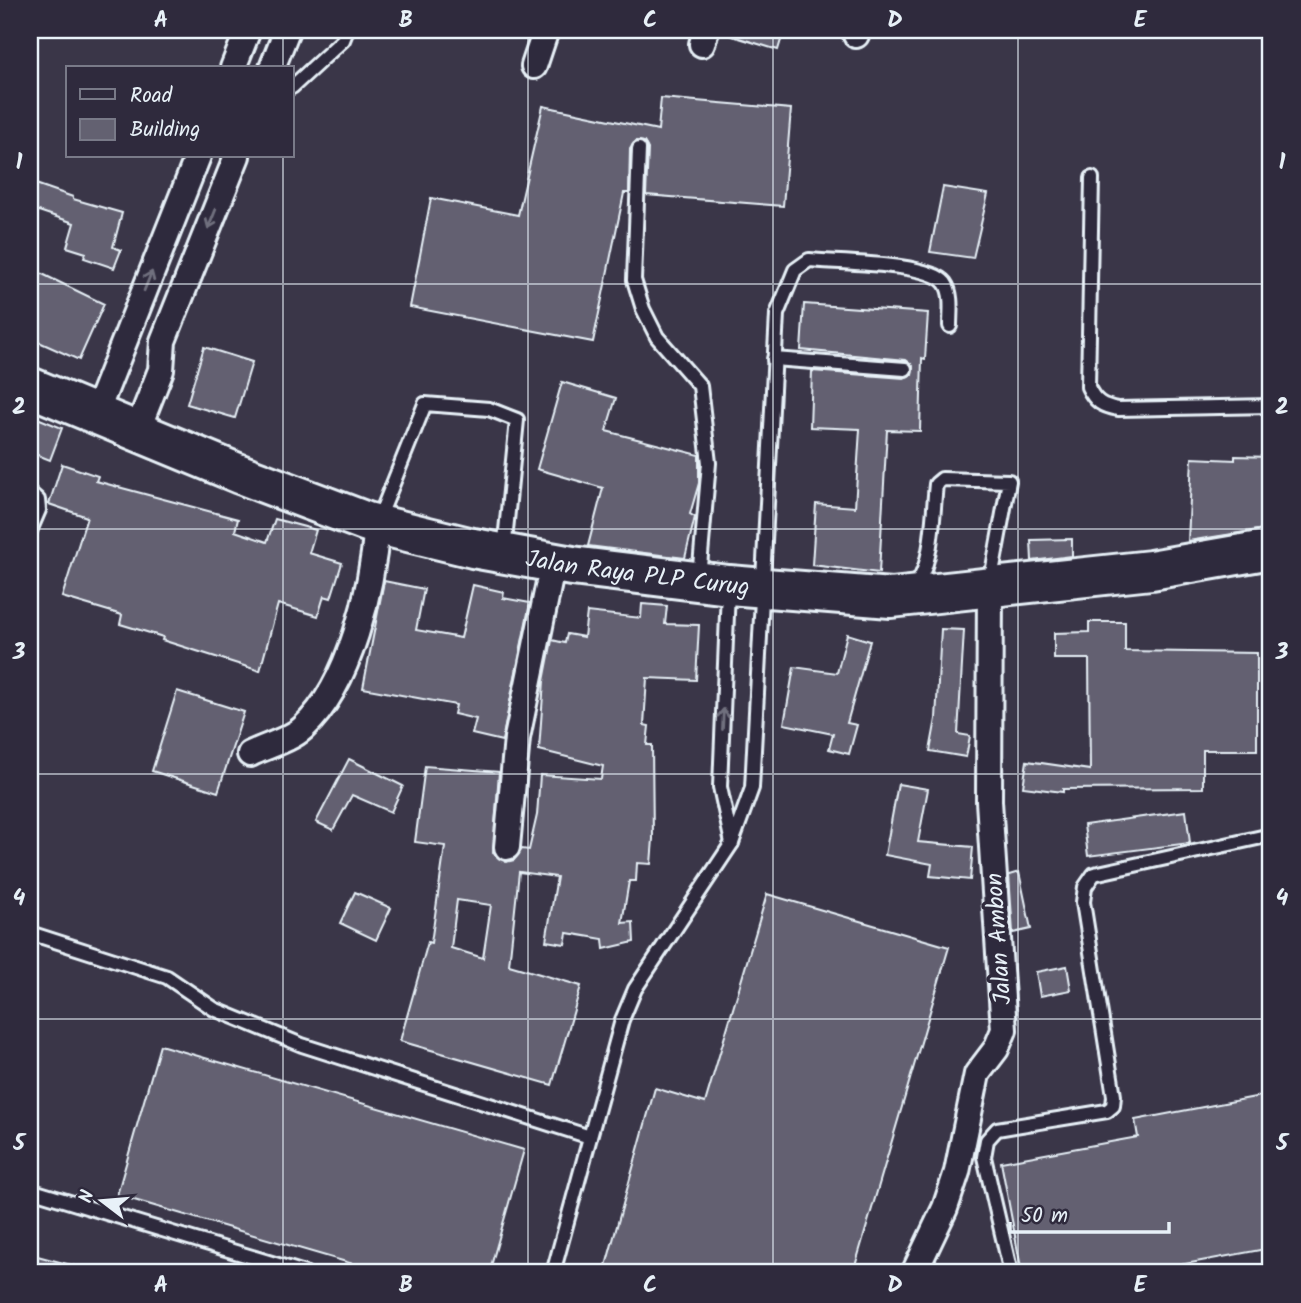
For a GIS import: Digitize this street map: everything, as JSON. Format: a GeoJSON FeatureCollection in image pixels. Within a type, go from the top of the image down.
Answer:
{"type":"FeatureCollection","features":[{"type":"Feature","properties":{"kind":"main road","name":"Jalan Raya PLP Curug"},"geometry":{"type":"LineString","coordinates":[[30,387],[372,523],[553,563],[729,585],[904,596],[1150,570],[1271,549]]}},
{"type":"Feature","properties":{"kind":"street"},"geometry":{"type":"LineString","coordinates":[[234,66],[248,30]]}},
{"type":"Feature","properties":{"kind":"street"},"geometry":{"type":"LineString","coordinates":[[273,66],[287,30]]}},
{"type":"Feature","properties":{"kind":"street"},"geometry":{"type":"LineString","coordinates":[[534,66],[546,30]]}},
{"type":"Feature","properties":{"kind":"street"},"geometry":{"type":"LineString","coordinates":[[96,413],[197,158]]}},
{"type":"Feature","properties":{"kind":"street"},"geometry":{"type":"LineString","coordinates":[[137,431],[161,370],[163,341],[236,158]]}},
{"type":"Feature","properties":{"kind":"street"},"geometry":{"type":"LineString","coordinates":[[129,330],[163,341]]}},
{"type":"Feature","properties":{"kind":"street"},"geometry":{"type":"LineString","coordinates":[[250,754],[301,730],[326,705],[345,661],[373,571],[372,523]]}},
{"type":"Feature","properties":{"kind":"street"},"geometry":{"type":"LineString","coordinates":[[507,847],[517,738],[553,563]]}},
{"type":"Feature","properties":{"kind":"street","name":"Jalan Ambon"},"geometry":{"type":"LineString","coordinates":[[914,1273],[945,1208],[957,1172],[977,1074],[996,1049],[1004,1030],[989,800],[990,586]]}},
{"type":"Feature","properties":{"kind":"lane"},"geometry":{"type":"LineString","coordinates":[[294,85],[343,40],[347,30]]}},
{"type":"Feature","properties":{"kind":"lane"},"geometry":{"type":"LineString","coordinates":[[553,1273],[622,1020],[635,989],[732,843],[752,788],[729,585],[709,463],[700,386],[657,337],[643,309],[634,280],[639,149]]}},
{"type":"Feature","properties":{"kind":"lane"},"geometry":{"type":"LineString","coordinates":[[1092,178],[1088,387],[1094,399],[1104,407],[1118,409],[1271,406]]}},
{"type":"Feature","properties":{"kind":"lane"},"geometry":{"type":"LineString","coordinates":[[732,843],[720,787],[729,585],[774,359],[777,314],[785,290],[795,270],[809,260],[917,270],[936,276],[944,282],[950,293],[950,326]]}},
{"type":"Feature","properties":{"kind":"lane"},"geometry":{"type":"LineString","coordinates":[[774,359],[905,369]]}},
{"type":"Feature","properties":{"kind":"lane"},"geometry":{"type":"LineString","coordinates":[[372,523],[382,511],[425,404],[489,409],[517,420],[505,541],[496,552]]}},
{"type":"Feature","properties":{"kind":"lane"},"geometry":{"type":"LineString","coordinates":[[904,596],[923,574],[936,484],[942,479],[1009,481],[990,586]]}},
{"type":"Feature","properties":{"kind":"lane"},"geometry":{"type":"LineString","coordinates":[[30,493],[38,500],[39,510],[30,531]]}},
{"type":"Feature","properties":{"kind":"lane"},"geometry":{"type":"LineString","coordinates":[[1010,1273],[984,1157],[987,1140],[997,1129],[1107,1111],[1113,1106],[1114,1096],[1083,902],[1085,887],[1094,874],[1271,835]]}},
{"type":"Feature","properties":{"kind":"lane"},"geometry":{"type":"LineString","coordinates":[[30,933],[167,977],[214,1009],[302,1045],[590,1137]]}},
{"type":"Feature","properties":{"kind":"lane"},"geometry":{"type":"LineString","coordinates":[[30,1190],[305,1273]]}},
{"type":"Feature","properties":{"kind":"building"},"geometry":{"type":"Polygon","coordinates":[[[727,30],[784,30],[778,50],[726,34],[727,30]]]}},
{"type":"Feature","properties":{"kind":"building"},"geometry":{"type":"Polygon","coordinates":[[[661,98],[791,109],[783,206],[646,195],[648,149],[644,142],[636,141],[630,149],[629,193],[624,193],[593,342],[410,307],[431,198],[518,215],[543,106],[658,130],[661,98]]]}},
{"type":"Feature","properties":{"kind":"building"},"geometry":{"type":"Polygon","coordinates":[[[30,182],[73,199],[122,213],[113,247],[121,250],[114,268],[84,258],[86,253],[67,247],[74,223],[30,208],[30,182]]]}},
{"type":"Feature","properties":{"kind":"building"},"geometry":{"type":"Polygon","coordinates":[[[943,187],[988,194],[973,258],[930,252],[943,187]]]}},
{"type":"Feature","properties":{"kind":"building"},"geometry":{"type":"Polygon","coordinates":[[[30,268],[104,304],[79,360],[30,338],[30,268]]]}},
{"type":"Feature","properties":{"kind":"building"},"geometry":{"type":"Polygon","coordinates":[[[804,304],[928,313],[925,359],[922,358],[920,431],[887,430],[879,573],[812,565],[816,504],[855,507],[860,429],[810,427],[812,371],[904,378],[912,374],[913,366],[906,360],[801,350],[804,304]]]}},
{"type":"Feature","properties":{"kind":"building"},"geometry":{"type":"Polygon","coordinates":[[[204,347],[252,362],[235,418],[187,404],[204,347]]]}},
{"type":"Feature","properties":{"kind":"building"},"geometry":{"type":"Polygon","coordinates":[[[562,382],[616,398],[606,431],[699,455],[699,483],[690,514],[695,517],[685,558],[588,546],[603,488],[537,469],[562,382]]]}},
{"type":"Feature","properties":{"kind":"building"},"geometry":{"type":"Polygon","coordinates":[[[30,415],[62,428],[50,460],[30,452],[30,415]]]}},
{"type":"Feature","properties":{"kind":"building"},"geometry":{"type":"Polygon","coordinates":[[[1235,456],[1271,457],[1271,528],[1188,541],[1192,458],[1235,460],[1235,456]]]}},
{"type":"Feature","properties":{"kind":"building"},"geometry":{"type":"Polygon","coordinates":[[[62,464],[98,476],[96,481],[238,519],[235,531],[267,542],[275,519],[316,530],[309,553],[342,563],[331,598],[324,596],[318,616],[278,604],[260,671],[162,640],[163,637],[120,624],[122,615],[62,597],[87,517],[49,504],[62,464]]]}},
{"type":"Feature","properties":{"kind":"building"},"geometry":{"type":"Polygon","coordinates":[[[1072,539],[1072,556],[1032,561],[1031,540],[1072,539]]]}},
{"type":"Feature","properties":{"kind":"building"},"geometry":{"type":"Polygon","coordinates":[[[384,581],[424,589],[416,630],[461,638],[473,585],[504,592],[503,598],[530,603],[502,741],[472,734],[476,719],[454,714],[456,705],[363,688],[384,581]]]}},
{"type":"Feature","properties":{"kind":"building"},"geometry":{"type":"Polygon","coordinates":[[[642,604],[667,606],[665,624],[699,625],[696,680],[647,678],[644,725],[649,726],[647,745],[652,745],[653,839],[651,864],[637,863],[636,881],[629,881],[622,923],[633,922],[634,942],[604,949],[603,939],[567,933],[565,944],[546,941],[557,877],[519,872],[509,965],[581,986],[552,1085],[400,1041],[428,942],[431,943],[445,846],[415,842],[425,766],[499,772],[493,853],[506,862],[514,860],[522,849],[529,850],[537,815],[540,775],[601,779],[603,766],[539,750],[544,681],[552,640],[565,643],[567,634],[584,637],[587,612],[641,618],[642,604]],[[457,900],[451,948],[483,958],[491,905],[457,900]]]}},
{"type":"Feature","properties":{"kind":"building"},"geometry":{"type":"Polygon","coordinates":[[[1089,622],[1125,622],[1125,651],[1257,653],[1257,750],[1203,750],[1203,788],[1063,789],[1063,792],[1023,787],[1027,761],[1090,770],[1089,659],[1054,659],[1054,633],[1089,632],[1089,622]]]}},
{"type":"Feature","properties":{"kind":"building"},"geometry":{"type":"Polygon","coordinates":[[[941,629],[964,630],[958,734],[970,736],[966,757],[930,751],[936,719],[941,629]]]}},
{"type":"Feature","properties":{"kind":"building"},"geometry":{"type":"Polygon","coordinates":[[[847,634],[870,641],[847,723],[857,725],[849,754],[829,749],[833,734],[784,724],[794,667],[837,673],[847,634]]]}},
{"type":"Feature","properties":{"kind":"building"},"geometry":{"type":"Polygon","coordinates":[[[177,691],[244,712],[218,792],[152,771],[177,691]]]}},
{"type":"Feature","properties":{"kind":"building"},"geometry":{"type":"Polygon","coordinates":[[[349,759],[403,786],[391,812],[352,795],[333,830],[316,822],[349,759]]]}},
{"type":"Feature","properties":{"kind":"building"},"geometry":{"type":"Polygon","coordinates":[[[898,784],[928,789],[918,842],[973,847],[970,880],[930,876],[932,864],[885,855],[898,784]]]}},
{"type":"Feature","properties":{"kind":"building"},"geometry":{"type":"Polygon","coordinates":[[[1186,811],[1190,843],[1088,856],[1084,825],[1186,811]]]}},
{"type":"Feature","properties":{"kind":"building"},"geometry":{"type":"Polygon","coordinates":[[[1019,872],[1031,929],[1013,933],[1009,875],[1019,872]]]}},
{"type":"Feature","properties":{"kind":"building"},"geometry":{"type":"Polygon","coordinates":[[[355,892],[391,908],[376,940],[340,923],[355,892]]]}},
{"type":"Feature","properties":{"kind":"building"},"geometry":{"type":"Polygon","coordinates":[[[767,894],[949,947],[853,1273],[604,1273],[655,1088],[705,1103],[767,894]]]}},
{"type":"Feature","properties":{"kind":"building"},"geometry":{"type":"Polygon","coordinates":[[[1067,966],[1071,990],[1040,996],[1036,972],[1067,966]]]}},
{"type":"Feature","properties":{"kind":"building"},"geometry":{"type":"Polygon","coordinates":[[[160,1045],[524,1150],[489,1273],[384,1273],[117,1195],[160,1045]]]}},
{"type":"Feature","properties":{"kind":"building"},"geometry":{"type":"Polygon","coordinates":[[[1271,1094],[1271,1248],[1137,1273],[1022,1273],[1001,1162],[1138,1137],[1135,1120],[1271,1094]]]}},
{"type":"Feature","properties":{"kind":"building"},"geometry":{"type":"Polygon","coordinates":[[[30,1254],[82,1268],[81,1273],[30,1273],[30,1254]]]}}]}
